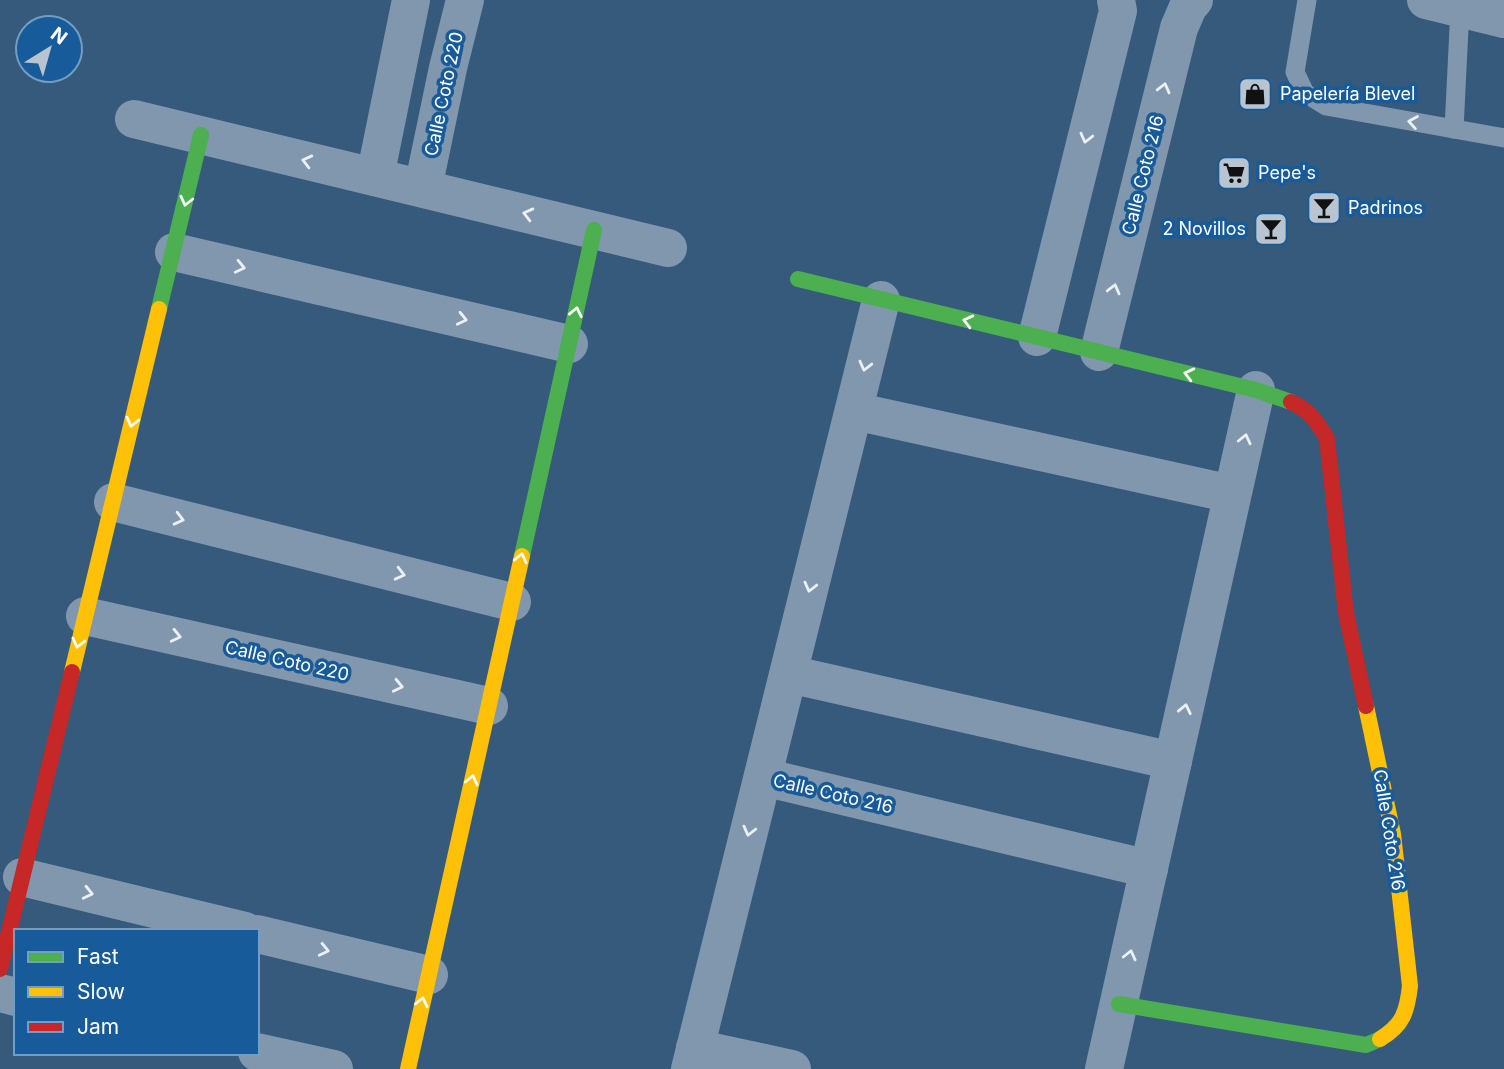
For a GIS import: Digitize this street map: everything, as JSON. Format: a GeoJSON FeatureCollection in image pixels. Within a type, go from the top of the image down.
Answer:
{"type":"FeatureCollection","features":[{"type":"Feature","properties":{"kind":"street"},"geometry":{"type":"LineString","coordinates":[[375,177],[411,0]]}},
{"type":"Feature","properties":{"kind":"street","name":"Calle Coto 220"},"geometry":{"type":"LineString","coordinates":[[423,188],[465,0]]}},
{"type":"Feature","properties":{"kind":"street"},"geometry":{"type":"LineString","coordinates":[[1037,337],[1118,11],[1116,0]]}},
{"type":"Feature","properties":{"kind":"street","name":"Calle Coto 216"},"geometry":{"type":"LineString","coordinates":[[1099,352],[1179,29],[1188,7],[1194,0]]}},
{"type":"Feature","properties":{"kind":"street"},"geometry":{"type":"LineString","coordinates":[[1443,4],[1504,19]]}},
{"type":"Feature","properties":{"kind":"street"},"geometry":{"type":"LineString","coordinates":[[134,119],[668,248]]}},
{"type":"Feature","properties":{"kind":"street"},"geometry":{"type":"LineString","coordinates":[[0,969],[201,135]]}},
{"type":"Feature","properties":{"kind":"street"},"geometry":{"type":"LineString","coordinates":[[408,1069],[594,230]]}},
{"type":"Feature","properties":{"kind":"street"},"geometry":{"type":"LineString","coordinates":[[174,251],[569,344]]}},
{"type":"Feature","properties":{"kind":"street","name":"Calle Coto 216"},"geometry":{"type":"LineString","coordinates":[[799,279],[1256,390],[1303,407],[1314,416],[1328,439],[1346,613],[1393,834],[1410,986],[1407,1009],[1393,1031],[1366,1045],[1119,1004]]}},
{"type":"Feature","properties":{"kind":"street","name":"Calle Coto 216"},"geometry":{"type":"LineString","coordinates":[[792,1069],[693,1059],[881,300]]}},
{"type":"Feature","properties":{"kind":"street"},"geometry":{"type":"LineString","coordinates":[[1104,1069],[1256,390]]}},
{"type":"Feature","properties":{"kind":"street"},"geometry":{"type":"LineString","coordinates":[[854,411],[1233,494]]}},
{"type":"Feature","properties":{"kind":"street"},"geometry":{"type":"LineString","coordinates":[[113,502],[512,602]]}},
{"type":"Feature","properties":{"kind":"street","name":"Calle Coto 220"},"geometry":{"type":"LineString","coordinates":[[85,616],[489,706]]}},
{"type":"Feature","properties":{"kind":"street"},"geometry":{"type":"LineString","coordinates":[[789,674],[1173,761]]}},
{"type":"Feature","properties":{"kind":"street","name":"Calle Coto 216"},"geometry":{"type":"LineString","coordinates":[[763,777],[1149,869]]}},
{"type":"Feature","properties":{"kind":"street"},"geometry":{"type":"LineString","coordinates":[[22,877],[237,929]]}},
{"type":"Feature","properties":{"kind":"street"},"geometry":{"type":"LineString","coordinates":[[259,934],[429,975]]}},
{"type":"Feature","properties":{"kind":"street"},"geometry":{"type":"LineString","coordinates":[[259,1052],[334,1069]]}},
{"type":"Feature","properties":{"kind":"lane"},"geometry":{"type":"LineString","coordinates":[[1307,0],[1296,72],[1305,93],[1326,106],[1504,138]]}},
{"type":"Feature","properties":{"kind":"lane"},"geometry":{"type":"LineString","coordinates":[[1443,4],[1454,129]]}},
{"type":"Feature","properties":{"kind":"traffic: fast"},"geometry":{"type":"LineString","coordinates":[[159,309],[201,135]]}},
{"type":"Feature","properties":{"kind":"traffic: fast"},"geometry":{"type":"LineString","coordinates":[[522,556],[594,230]]}},
{"type":"Feature","properties":{"kind":"traffic: fast"},"geometry":{"type":"LineString","coordinates":[[798,279],[1256,390],[1291,402]]}},
{"type":"Feature","properties":{"kind":"traffic: fast"},"geometry":{"type":"LineString","coordinates":[[1119,1004],[1366,1045],[1380,1039]]}},
{"type":"Feature","properties":{"kind":"traffic: slow"},"geometry":{"type":"LineString","coordinates":[[72,672],[159,309]]}},
{"type":"Feature","properties":{"kind":"traffic: slow"},"geometry":{"type":"LineString","coordinates":[[408,1069],[522,556]]}},
{"type":"Feature","properties":{"kind":"traffic: slow"},"geometry":{"type":"LineString","coordinates":[[1366,706],[1393,834],[1410,986],[1399,1023],[1380,1039]]}},
{"type":"Feature","properties":{"kind":"traffic: jam"},"geometry":{"type":"LineString","coordinates":[[1291,402],[1312,417],[1327,439],[1346,613],[1366,706]]}},
{"type":"Feature","properties":{"kind":"traffic: jam"},"geometry":{"type":"LineString","coordinates":[[0,969],[72,672]]}},
{"type":"Feature","properties":{"kind":"place","name":"Papelería Blevel"},"geometry":{"type":"Point","coordinates":[1255,94]}},
{"type":"Feature","properties":{"kind":"place","name":"Pepe's"},"geometry":{"type":"Point","coordinates":[1234,173]}},
{"type":"Feature","properties":{"kind":"place","name":"Padrinos"},"geometry":{"type":"Point","coordinates":[1324,208]}},
{"type":"Feature","properties":{"kind":"place","name":"2 Novillos"},"geometry":{"type":"Point","coordinates":[1271,229]}}]}
